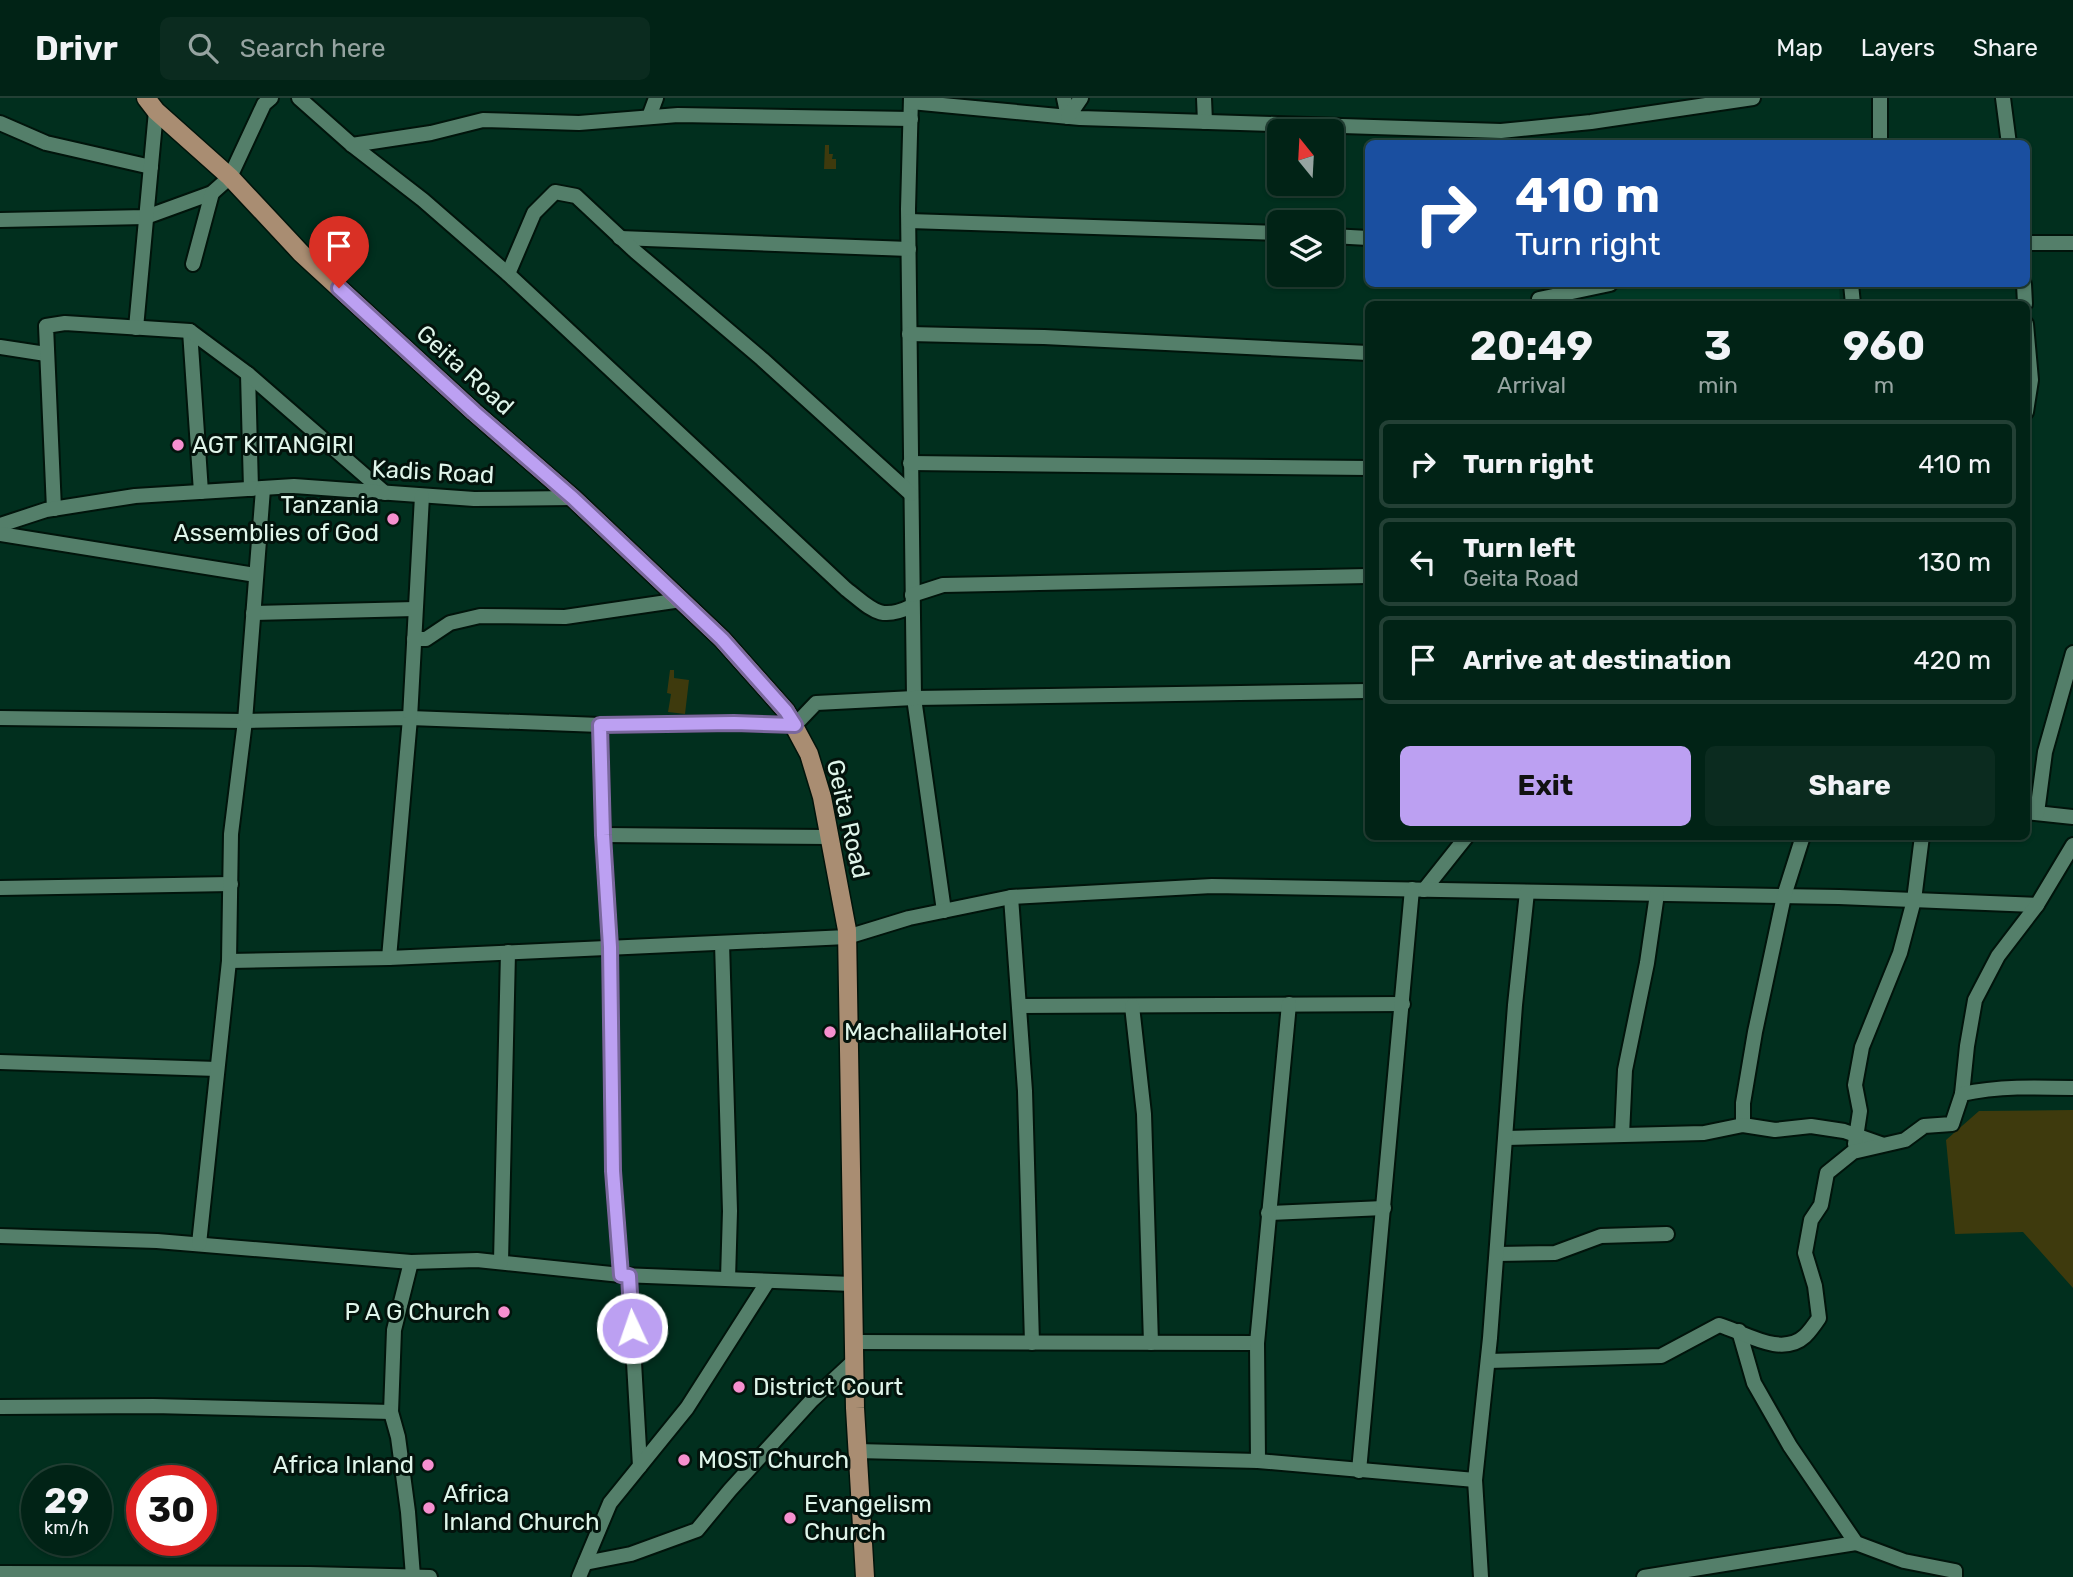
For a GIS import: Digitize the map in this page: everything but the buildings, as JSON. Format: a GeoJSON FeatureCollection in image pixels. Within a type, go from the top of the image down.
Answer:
{"type":"FeatureCollection","features":[{"type":"Feature","properties":{"kind":"main road","name":"Geita Road"},"geometry":{"type":"LineString","coordinates":[[151,104],[230,177],[301,253],[474,412],[573,498],[722,639],[786,711],[795,725],[809,754],[822,797],[846,937],[853,1342],[865,1577]]}},
{"type":"Feature","properties":{"kind":"street"},"geometry":{"type":"LineString","coordinates":[[0,220],[146,217],[212,193],[230,177],[264,104],[271,98]]}},
{"type":"Feature","properties":{"kind":"street"},"geometry":{"type":"LineString","coordinates":[[299,98],[508,274],[846,589],[874,611],[894,615],[912,601],[943,585],[1365,576]]}},
{"type":"Feature","properties":{"kind":"street"},"geometry":{"type":"LineString","coordinates":[[649,117],[656,98]]}},
{"type":"Feature","properties":{"kind":"street"},"geometry":{"type":"LineString","coordinates":[[1065,98],[1068,117]]}},
{"type":"Feature","properties":{"kind":"street"},"geometry":{"type":"LineString","coordinates":[[1068,117],[1081,98]]}},
{"type":"Feature","properties":{"kind":"street"},"geometry":{"type":"LineString","coordinates":[[1204,98],[1205,122]]}},
{"type":"Feature","properties":{"kind":"street"},"geometry":{"type":"LineString","coordinates":[[944,911],[914,698],[909,334],[911,100],[1068,117],[1501,131],[1591,122],[1753,98]]}},
{"type":"Feature","properties":{"kind":"street"},"geometry":{"type":"LineString","coordinates":[[1880,98],[1880,140]]}},
{"type":"Feature","properties":{"kind":"street"},"geometry":{"type":"LineString","coordinates":[[2003,98],[2008,140]]}},
{"type":"Feature","properties":{"kind":"street"},"geometry":{"type":"LineString","coordinates":[[136,328],[151,167],[151,104]]}},
{"type":"Feature","properties":{"kind":"street"},"geometry":{"type":"LineString","coordinates":[[352,145],[431,133],[483,120],[579,123],[678,115],[911,119]]}},
{"type":"Feature","properties":{"kind":"street"},"geometry":{"type":"LineString","coordinates":[[0,123],[46,142],[151,167]]}},
{"type":"Feature","properties":{"kind":"street"},"geometry":{"type":"LineString","coordinates":[[508,274],[534,213],[555,192],[576,196],[620,238],[762,359],[911,495]]}},
{"type":"Feature","properties":{"kind":"street"},"geometry":{"type":"LineString","coordinates":[[194,264],[212,193]]}},
{"type":"Feature","properties":{"kind":"street"},"geometry":{"type":"LineString","coordinates":[[909,221],[1267,233]]}},
{"type":"Feature","properties":{"kind":"street"},"geometry":{"type":"LineString","coordinates":[[1344,237],[1365,238]]}},
{"type":"Feature","properties":{"kind":"street"},"geometry":{"type":"LineString","coordinates":[[620,238],[909,249]]}},
{"type":"Feature","properties":{"kind":"street"},"geometry":{"type":"LineString","coordinates":[[2030,243],[2073,243]]}},
{"type":"Feature","properties":{"kind":"street"},"geometry":{"type":"LineString","coordinates":[[1543,301],[1598,287]]}},
{"type":"Feature","properties":{"kind":"street"},"geometry":{"type":"LineString","coordinates":[[54,509],[46,326],[65,323],[190,331],[248,374],[385,493]]}},
{"type":"Feature","properties":{"kind":"street"},"geometry":{"type":"LineString","coordinates":[[190,331],[201,492]]}},
{"type":"Feature","properties":{"kind":"street"},"geometry":{"type":"LineString","coordinates":[[909,334],[1044,337],[1365,353]]}},
{"type":"Feature","properties":{"kind":"street"},"geometry":{"type":"LineString","coordinates":[[0,347],[46,354]]}},
{"type":"Feature","properties":{"kind":"street"},"geometry":{"type":"LineString","coordinates":[[2030,369],[2030,386]]}},
{"type":"Feature","properties":{"kind":"street"},"geometry":{"type":"LineString","coordinates":[[199,1244],[229,961],[231,834],[245,721],[256,575],[257,489],[248,374]]}},
{"type":"Feature","properties":{"kind":"street"},"geometry":{"type":"LineString","coordinates":[[911,463],[1365,468]]}},
{"type":"Feature","properties":{"kind":"street","name":"Kadis Road"},"geometry":{"type":"LineString","coordinates":[[0,525],[54,509],[135,496],[294,486],[474,499],[573,498]]}},
{"type":"Feature","properties":{"kind":"street"},"geometry":{"type":"LineString","coordinates":[[389,958],[410,718],[422,496]]}},
{"type":"Feature","properties":{"kind":"street"},"geometry":{"type":"LineString","coordinates":[[0,534],[256,575]]}},
{"type":"Feature","properties":{"kind":"street"},"geometry":{"type":"LineString","coordinates":[[414,639],[426,639],[450,623],[480,616],[565,617],[681,600]]}},
{"type":"Feature","properties":{"kind":"street"},"geometry":{"type":"LineString","coordinates":[[253,613],[415,610]]}},
{"type":"Feature","properties":{"kind":"street"},"geometry":{"type":"LineString","coordinates":[[2073,653],[2045,752],[2032,813],[2073,817]]}},
{"type":"Feature","properties":{"kind":"street"},"geometry":{"type":"LineString","coordinates":[[0,719],[245,721],[410,718],[600,725],[795,725],[816,703],[914,698],[1365,691]]}},
{"type":"Feature","properties":{"kind":"street"},"geometry":{"type":"LineString","coordinates":[[600,725],[610,947],[613,1171],[625,1275],[640,1466]]}},
{"type":"Feature","properties":{"kind":"street"},"geometry":{"type":"LineString","coordinates":[[603,835],[830,837]]}},
{"type":"Feature","properties":{"kind":"street"},"geometry":{"type":"LineString","coordinates":[[1359,1471],[1403,1004],[1418,890],[1463,840]]}},
{"type":"Feature","properties":{"kind":"street"},"geometry":{"type":"LineString","coordinates":[[1743,1125],[1743,1104],[1755,1032],[1784,896],[1802,840]]}},
{"type":"Feature","properties":{"kind":"street"},"geometry":{"type":"LineString","coordinates":[[1853,1152],[1860,1111],[1855,1085],[1862,1047],[1900,953],[1914,900],[1922,840]]}},
{"type":"Feature","properties":{"kind":"street"},"geometry":{"type":"LineString","coordinates":[[1488,1361],[1661,1356],[1719,1325],[1766,1344],[1786,1345],[1804,1338],[1819,1318],[1815,1286],[1805,1253],[1811,1220],[1821,1205],[1827,1173],[1853,1152],[1905,1140],[1924,1126],[1952,1124],[1962,1094],[1966,1046],[1975,1000],[1998,956],[2037,905],[2073,845]]}},
{"type":"Feature","properties":{"kind":"street"},"geometry":{"type":"LineString","coordinates":[[0,888],[230,884]]}},
{"type":"Feature","properties":{"kind":"street"},"geometry":{"type":"LineString","coordinates":[[229,961],[389,958],[846,937],[909,918],[1011,897],[1212,886],[1784,896],[2037,905]]}},
{"type":"Feature","properties":{"kind":"street"},"geometry":{"type":"LineString","coordinates":[[1481,1577],[1475,1480],[1488,1361],[1515,1005],[1527,891]]}},
{"type":"Feature","properties":{"kind":"street"},"geometry":{"type":"LineString","coordinates":[[1622,1135],[1625,1070],[1647,963],[1657,894]]}},
{"type":"Feature","properties":{"kind":"street"},"geometry":{"type":"LineString","coordinates":[[1011,897],[1025,1091],[1032,1343]]}},
{"type":"Feature","properties":{"kind":"street"},"geometry":{"type":"LineString","coordinates":[[722,943],[730,1211],[728,1279]]}},
{"type":"Feature","properties":{"kind":"street"},"geometry":{"type":"LineString","coordinates":[[501,1262],[508,953]]}},
{"type":"Feature","properties":{"kind":"street"},"geometry":{"type":"LineString","coordinates":[[1258,1461],[1257,1343],[1289,1004]]}},
{"type":"Feature","properties":{"kind":"street"},"geometry":{"type":"LineString","coordinates":[[1019,1006],[1403,1004]]}},
{"type":"Feature","properties":{"kind":"street"},"geometry":{"type":"LineString","coordinates":[[1132,1006],[1144,1114],[1151,1343]]}},
{"type":"Feature","properties":{"kind":"street"},"geometry":{"type":"LineString","coordinates":[[0,1062],[216,1069]]}},
{"type":"Feature","properties":{"kind":"street"},"geometry":{"type":"LineString","coordinates":[[1962,1094],[2028,1087],[2073,1087]]}},
{"type":"Feature","properties":{"kind":"street"},"geometry":{"type":"LineString","coordinates":[[1506,1138],[1704,1133],[1743,1125],[1775,1130],[1811,1126],[1844,1131],[1884,1145]]}},
{"type":"Feature","properties":{"kind":"street"},"geometry":{"type":"LineString","coordinates":[[1268,1213],[1384,1208]]}},
{"type":"Feature","properties":{"kind":"street"},"geometry":{"type":"LineString","coordinates":[[1497,1254],[1555,1253],[1601,1236],[1667,1234]]}},
{"type":"Feature","properties":{"kind":"street"},"geometry":{"type":"LineString","coordinates":[[0,1236],[199,1244],[411,1262],[477,1260],[625,1275],[852,1284]]}},
{"type":"Feature","properties":{"kind":"street"},"geometry":{"type":"LineString","coordinates":[[411,1262],[394,1331],[391,1412],[398,1437],[413,1577]]}},
{"type":"Feature","properties":{"kind":"street"},"geometry":{"type":"LineString","coordinates":[[582,1570],[610,1503],[687,1408],[768,1281]]}},
{"type":"Feature","properties":{"kind":"street"},"geometry":{"type":"LineString","coordinates":[[1739,1331],[1754,1383],[1790,1446],[1856,1543]]}},
{"type":"Feature","properties":{"kind":"street"},"geometry":{"type":"LineString","coordinates":[[853,1342],[1257,1343]]}},
{"type":"Feature","properties":{"kind":"street"},"geometry":{"type":"LineString","coordinates":[[582,1570],[697,1530],[812,1400],[854,1362]]}},
{"type":"Feature","properties":{"kind":"street"},"geometry":{"type":"LineString","coordinates":[[0,1407],[153,1406],[391,1412]]}},
{"type":"Feature","properties":{"kind":"street"},"geometry":{"type":"LineString","coordinates":[[857,1451],[1258,1461],[1475,1480]]}},
{"type":"Feature","properties":{"kind":"street"},"geometry":{"type":"LineString","coordinates":[[1644,1577],[1856,1543],[1904,1561],[1955,1571],[1955,1577]]}},
{"type":"Feature","properties":{"kind":"street"},"geometry":{"type":"LineString","coordinates":[[0,1573],[430,1577]]}},
{"type":"Feature","properties":{"kind":"shaded area"},"geometry":{"type":"Polygon","coordinates":[[[825,145],[829,145],[832,159],[836,159],[836,169],[824,169],[825,145]]]}},
{"type":"Feature","properties":{"kind":"shaded area"},"geometry":{"type":"Polygon","coordinates":[[[1659,287],[1839,287],[1840,301],[1548,301],[1547,294],[1659,287]]]}},
{"type":"Feature","properties":{"kind":"shaded area"},"geometry":{"type":"Polygon","coordinates":[[[670,670],[674,670],[674,678],[689,680],[685,714],[668,712],[671,694],[667,693],[670,670]]]}},
{"type":"Feature","properties":{"kind":"shaded area"},"geometry":{"type":"Polygon","coordinates":[[[2073,1110],[2073,1288],[2023,1232],[1955,1234],[1946,1140],[1979,1111],[2073,1110]]]}},
{"type":"Feature","properties":{"kind":"place","name":"AGT KITANGIRI"},"geometry":{"type":"Point","coordinates":[178,445]}},
{"type":"Feature","properties":{"kind":"place","name":"Tanzania Assemblies of God"},"geometry":{"type":"Point","coordinates":[393,519]}},
{"type":"Feature","properties":{"kind":"place","name":"MachalilaHotel"},"geometry":{"type":"Point","coordinates":[830,1032]}},
{"type":"Feature","properties":{"kind":"place","name":"P A G Church"},"geometry":{"type":"Point","coordinates":[504,1312]}},
{"type":"Feature","properties":{"kind":"place","name":"District Court"},"geometry":{"type":"Point","coordinates":[739,1387]}},
{"type":"Feature","properties":{"kind":"place","name":"MOST Church"},"geometry":{"type":"Point","coordinates":[684,1460]}},
{"type":"Feature","properties":{"kind":"place","name":"Africa Inland"},"geometry":{"type":"Point","coordinates":[428,1465]}},
{"type":"Feature","properties":{"kind":"place","name":"Africa Inland Church"},"geometry":{"type":"Point","coordinates":[429,1508]}},
{"type":"Feature","properties":{"kind":"place","name":"Evangelism Church"},"geometry":{"type":"Point","coordinates":[790,1518]}},
{"type":"Feature","properties":{"kind":"route"},"geometry":{"type":"LineString","coordinates":[[339,288],[474,412],[573,498],[722,639],[786,711],[795,725],[600,725],[610,947],[613,1171],[621,1275],[629,1276],[632,1328]]}}]}
